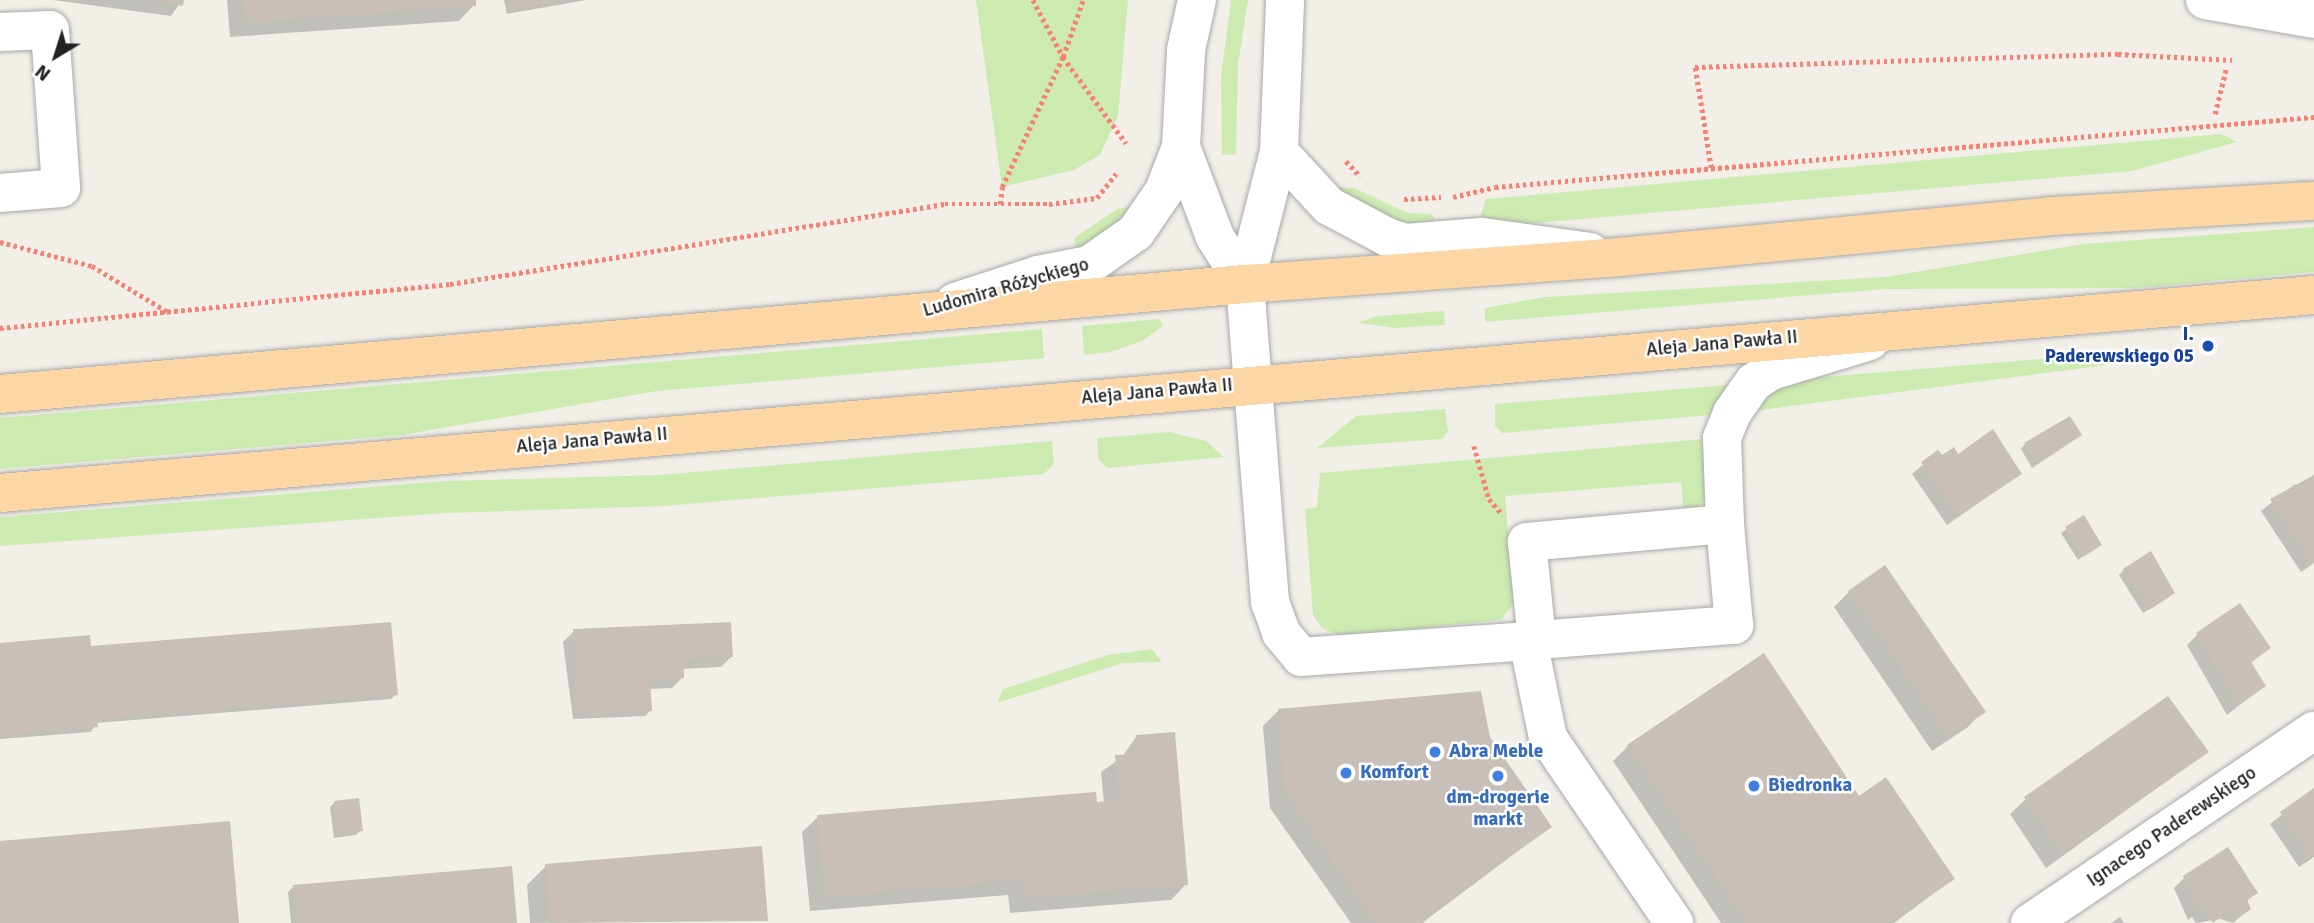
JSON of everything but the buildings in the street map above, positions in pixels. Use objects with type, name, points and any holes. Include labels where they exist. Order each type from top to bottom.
[{"type":"main road","points":[[0,394],[1245,284],[1620,257],[2052,216],[2314,201]]},
{"type":"main road","name":"Aleja Jana Pawła II","points":[[0,493],[2314,295]]},
{"type":"street","name":"Ludomira Różyckiego","points":[[915,314],[1107,256],[1150,214],[1181,147],[1186,50],[1197,0]]},
{"type":"street","points":[[1285,0],[1279,152],[1245,284],[1270,602],[1281,632],[1301,657],[1734,625],[1725,524],[1722,438],[1732,413],[1754,382],[1771,371],[1914,328]]},
{"type":"street","points":[[2205,0],[2314,19]]},
{"type":"street","points":[[0,32],[50,30],[61,188],[0,193]]},
{"type":"street","points":[[1181,147],[1215,237],[1245,284]]},
{"type":"street","points":[[1279,152],[1329,206],[1387,237],[1405,243],[1482,237],[1620,257]]},
{"type":"street","points":[[1674,923],[1548,738],[1532,641],[1527,542],[1725,524]]},
{"type":"street","name":"Ignacego Paderewskiego","points":[[2030,923],[2314,732]]},
{"type":"path","points":[[1033,0],[1063,57],[1126,143]]},
{"type":"path","points":[[1000,204],[1002,187],[1063,57],[1083,0]]},
{"type":"path","points":[[1711,168],[1695,67],[2118,54],[2232,60]]},
{"type":"path","points":[[2215,114],[2227,69]]},
{"type":"path","points":[[1392,194],[1403,199],[1455,197],[1495,187],[2314,117]]},
{"type":"path","points":[[1346,161],[1371,182]]},
{"type":"path","points":[[0,328],[450,285],[843,218],[946,204],[1000,204],[1097,198],[1116,174]]},
{"type":"path","points":[[0,242],[92,266],[169,313]]},
{"type":"path","points":[[1474,446],[1489,499],[1527,542]]},
{"type":"green space","points":[[976,0],[1128,0],[1118,116],[1100,155],[1074,170],[1002,187]]},
{"type":"green space","points":[[1231,0],[1248,0],[1238,65],[1236,154],[1222,155],[1221,76]]},
{"type":"green space","points":[[2221,134],[2237,142],[2132,171],[1477,228],[1486,199]]},
{"type":"green space","points":[[1334,187],[1354,188],[1408,213],[1432,214],[1437,230],[1400,226]]},
{"type":"green space","points":[[1136,206],[1127,217],[1077,253],[1074,238],[1117,209]]},
{"type":"green space","points":[[2314,227],[2314,272],[2137,288],[1885,289],[1485,322],[1485,308],[1545,297],[1885,277],[2083,244]]},
{"type":"green space","points":[[1444,311],[1445,325],[1395,328],[1358,323],[1376,316]]},
{"type":"green space","points":[[1159,319],[1163,326],[1144,340],[1111,352],[1084,355],[1082,326]]},
{"type":"green space","points":[[1042,329],[1044,358],[657,391],[402,435],[0,469],[0,418]]},
{"type":"green space","points":[[2136,351],[2137,361],[1753,411],[1787,380]]},
{"type":"green space","points":[[1727,385],[1712,415],[1502,433],[1495,426],[1495,404]]},
{"type":"green space","points":[[1445,409],[1448,432],[1442,439],[1317,448],[1356,416]]},
{"type":"green space","points":[[1169,432],[1206,441],[1224,457],[1107,468],[1098,459],[1097,438]]},
{"type":"green space","points":[[1703,439],[1705,500],[1694,510],[1684,512],[1681,482],[1505,496],[1514,603],[1501,620],[1339,636],[1322,628],[1313,615],[1305,509],[1317,507],[1320,473]]},
{"type":"green space","points":[[1052,441],[1054,464],[1044,474],[664,506],[446,513],[0,546],[0,517],[444,481],[660,475]]},
{"type":"green space","points":[[1152,649],[1162,662],[1123,663],[997,703],[1003,689],[1108,655]]},
{"type":"place","name":"I. Paderewskiego 05","points":[[2208,346]]},
{"type":"place","name":"Abra Meble","points":[[1435,752]]},
{"type":"place","name":"Komfort","points":[[1346,773]]},
{"type":"place","name":"dm-drogerie markt","points":[[1498,776]]},
{"type":"place","name":"Biedronka","points":[[1754,786]]}]
